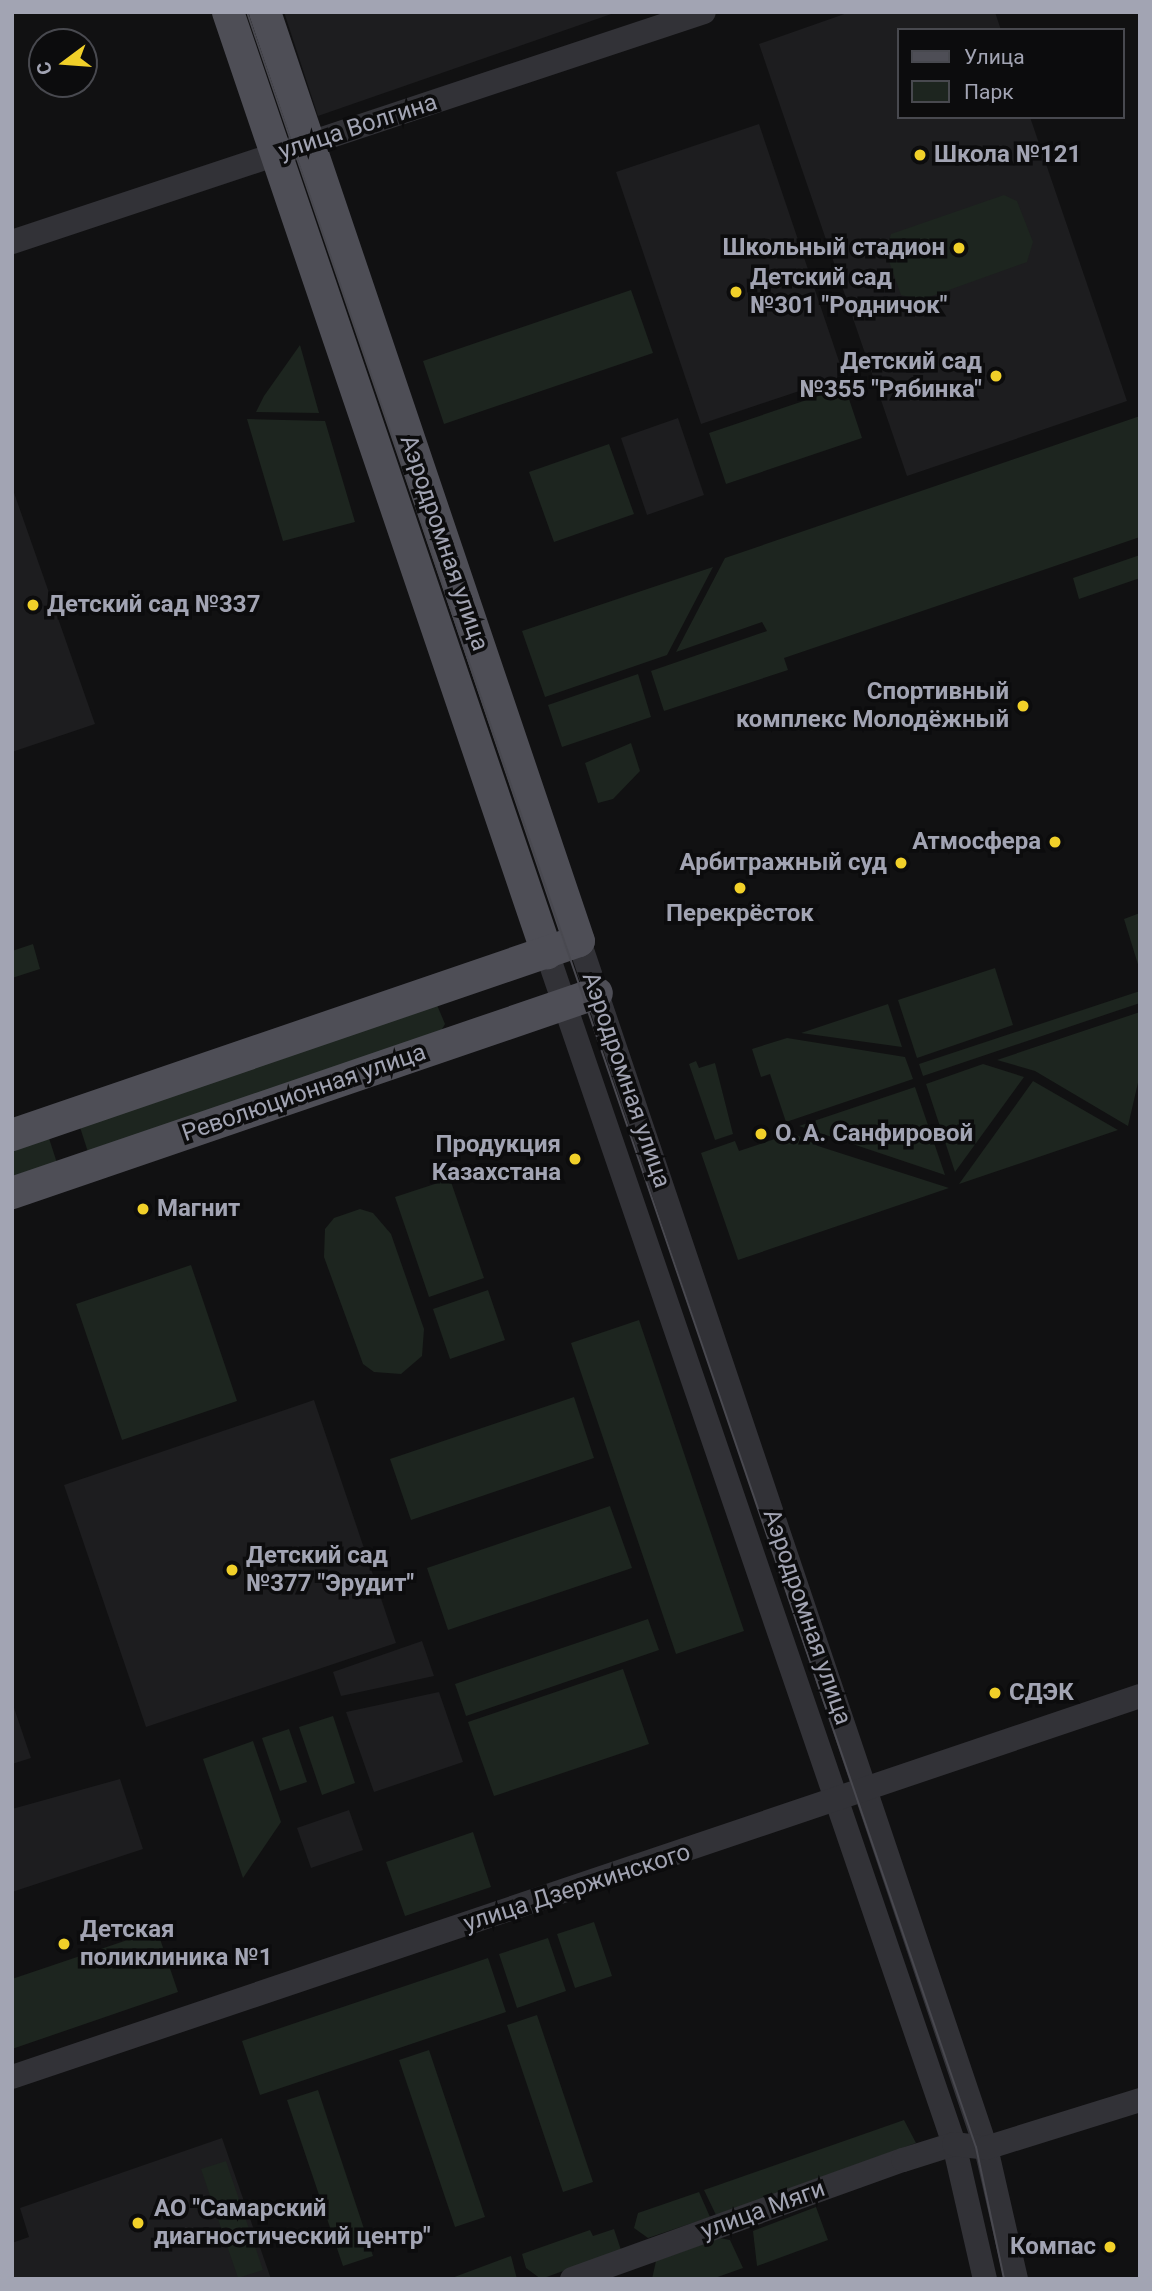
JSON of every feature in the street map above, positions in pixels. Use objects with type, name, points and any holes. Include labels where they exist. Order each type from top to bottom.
[{"type":"main road","name":"Аэродромная улица","points":[[228,12],[547,953]]},
{"type":"main road","name":"Аэродромная улица","points":[[265,12],[579,942]]},
{"type":"main road","points":[[12,1135],[579,942]]},
{"type":"main road","name":"Революционная улица","points":[[12,1193],[597,993]]},
{"type":"main road","points":[[428,994],[448,998],[455,1010],[458,1027],[449,1043]]},
{"type":"street","name":"улица Волгина","points":[[12,242],[704,12]]},
{"type":"street","name":"Аэродромная улица","points":[[579,942],[986,2148],[1016,2279]]},
{"type":"street","name":"Аэродромная улица","points":[[547,953],[954,2144],[985,2279]]},
{"type":"street","name":"улица Дзержинского","points":[[12,2077],[1140,1696]]},
{"type":"street","points":[[954,2144],[986,2148],[1140,2100]]},
{"type":"street","name":"улица Мяги","points":[[572,2279],[954,2144]]},
{"type":"shaded area","points":[[284,12],[617,12],[318,116]]},
{"type":"shaded area","name":"Школа №121","points":[[850,12],[995,12],[1000,28],[897,28],[897,119],[1031,119],[1127,401],[907,476],[759,44]]},
{"type":"shaded area","name":"Детский сад №301 \"Родничок\"","points":[[759,124],[844,376],[701,424],[616,172]]},
{"type":"shaded area","points":[[678,418],[704,495],[647,515],[621,438]]},
{"type":"shaded area","name":"Детский сад №337","points":[[12,487],[95,724],[12,752]]},
{"type":"shaded area","name":"Детский сад №377 \"Эрудит\"","points":[[314,1400],[396,1643],[146,1727],[64,1485]]},
{"type":"shaded area","points":[[422,1641],[434,1676],[341,1696],[333,1672]]},
{"type":"shaded area","points":[[439,1692],[463,1762],[374,1792],[346,1712]]},
{"type":"shaded area","points":[[12,1702],[31,1758],[12,1764]]},
{"type":"shaded area","points":[[120,1779],[143,1849],[12,1892],[12,1809]]},
{"type":"shaded area","points":[[349,1810],[363,1850],[311,1868],[297,1828]]},
{"type":"shaded area","name":"АО \"Самарский диагностический центр\"","points":[[222,2138],[271,2279],[13,2279],[12,2243],[29,2237],[20,2208]]},
{"type":"green space","name":"Школьный стадион","points":[[1004,195],[1017,201],[1033,242],[1027,262],[921,300],[901,295],[886,253],[891,234]]},
{"type":"green space","points":[[631,290],[653,353],[444,424],[423,361]]},
{"type":"green space","points":[[300,345],[319,413],[256,412],[264,396]]},
{"type":"green space","points":[[845,387],[862,438],[726,484],[709,433]]},
{"type":"green space","points":[[1140,416],[1140,537],[784,658],[788,670],[664,711],[651,671],[767,631],[762,622],[676,652],[725,558]]},
{"type":"green space","points":[[247,419],[325,421],[355,522],[283,541]]},
{"type":"green space","points":[[609,444],[634,514],[554,542],[529,472]]},
{"type":"green space","points":[[1140,555],[1140,578],[1079,599],[1073,578]]},
{"type":"green space","points":[[713,567],[667,655],[545,697],[522,631]]},
{"type":"green space","points":[[638,674],[651,717],[562,747],[548,705]]},
{"type":"green space","points":[[631,743],[640,771],[613,799],[598,803],[585,763]]},
{"type":"green space","points":[[1140,913],[1140,971],[1124,919]]},
{"type":"green space","points":[[33,944],[40,969],[12,978],[12,951]]},
{"type":"green space","points":[[995,968],[1013,1025],[917,1058],[898,1000]]},
{"type":"green space","points":[[1140,991],[1140,1003],[923,1076],[919,1064]]},
{"type":"green space","points":[[888,1004],[902,1047],[801,1033]]},
{"type":"green space","points":[[437,1005],[445,1024],[440,1033],[88,1152],[78,1121]]},
{"type":"green space","points":[[1140,1012],[1140,1074],[1128,1126],[1035,1071],[997,1060]]},
{"type":"green space","points":[[787,1038],[905,1057],[913,1079],[786,1122],[770,1074],[761,1077],[752,1049]]},
{"type":"green space","points":[[696,1061],[699,1068],[715,1063],[733,1134],[715,1140],[689,1064]]},
{"type":"green space","points":[[983,1064],[1024,1077],[955,1172],[926,1084]]},
{"type":"green space","points":[[1033,1081],[1118,1130],[959,1184]]},
{"type":"green space","points":[[915,1087],[945,1175],[799,1126]]},
{"type":"green space","points":[[46,1129],[57,1163],[12,1178],[12,1141]]},
{"type":"green space","points":[[793,1133],[818,1146],[949,1188],[738,1260],[701,1153],[735,1141],[739,1151]]},
{"type":"green space","points":[[450,1179],[484,1278],[429,1297],[395,1197]]},
{"type":"green space","points":[[360,1209],[373,1213],[391,1234],[424,1329],[422,1356],[401,1374],[374,1372],[363,1364],[324,1257],[325,1229],[334,1218]]},
{"type":"green space","points":[[191,1265],[237,1401],[122,1440],[76,1304]]},
{"type":"green space","points":[[488,1290],[505,1340],[450,1359],[433,1309]]},
{"type":"green space","points":[[639,1320],[744,1631],[676,1654],[571,1343]]},
{"type":"green space","points":[[574,1397],[594,1458],[411,1520],[390,1459]]},
{"type":"green space","points":[[610,1506],[632,1568],[448,1630],[427,1568]]},
{"type":"green space","points":[[648,1619],[659,1650],[466,1716],[455,1684]]},
{"type":"green space","points":[[623,1669],[649,1744],[494,1796],[468,1722]]},
{"type":"green space","points":[[333,1716],[355,1783],[322,1795],[299,1727]]},
{"type":"green space","points":[[289,1729],[307,1782],[280,1791],[262,1738]]},
{"type":"green space","points":[[253,1741],[281,1822],[243,1878],[203,1759]]},
{"type":"green space","points":[[473,1832],[491,1887],[405,1916],[386,1862]]},
{"type":"green space","points":[[594,1922],[612,1976],[575,1988],[557,1934]]},
{"type":"green space","points":[[157,1930],[178,1992],[12,2049],[12,1979]]},
{"type":"green space","points":[[548,1938],[566,1991],[517,2008],[499,1954]]},
{"type":"green space","points":[[488,1958],[506,2012],[260,2095],[242,2041]]},
{"type":"green space","points":[[537,2015],[593,2182],[563,2192],[507,2025]]},
{"type":"green space","points":[[429,2050],[485,2217],[455,2227],[399,2060]]},
{"type":"green space","points":[[318,2090],[373,2256],[343,2266],[287,2100]]},
{"type":"green space","points":[[904,2120],[916,2143],[716,2215],[704,2190]]},
{"type":"green space","points":[[226,2161],[263,2270],[238,2278],[201,2169]]},
{"type":"green space","points":[[699,2192],[710,2217],[648,2238],[634,2228],[638,2213]]},
{"type":"green space","points":[[816,2207],[828,2240],[757,2266],[753,2231]]},
{"type":"green space","points":[[614,2229],[621,2250],[541,2279],[526,2268],[522,2254],[590,2230],[593,2236]]},
{"type":"green space","points":[[720,2238],[730,2240],[743,2268],[712,2279],[652,2279],[656,2261]]},
{"type":"green space","points":[[511,2256],[517,2279],[449,2279]]},
{"type":"tram line","points":[[247,12],[976,2147],[1004,2279]]},
{"type":"place","name":"Школа №121","points":[[920,155]]},
{"type":"place","name":"Школьный стадион","points":[[959,248]]},
{"type":"place","name":"Детский сад №301 \"Родничок\"","points":[[736,292]]},
{"type":"place","name":"Детский сад №355 \"Рябинка\"","points":[[996,376]]},
{"type":"place","name":"Детский сад №337","points":[[33,605]]},
{"type":"place","name":"Спортивный комплекс Молодёжный","points":[[1023,706]]},
{"type":"place","name":"Атмосфера","points":[[1055,842]]},
{"type":"place","name":"Арбитражный суд","points":[[901,863]]},
{"type":"place","name":"Перекрёсток","points":[[740,888]]},
{"type":"place","name":"О. А. Санфировой","points":[[761,1134]]},
{"type":"place","name":"Продукция Казахстана","points":[[575,1159]]},
{"type":"place","name":"Магнит","points":[[143,1209]]},
{"type":"place","name":"Детский сад №377 \"Эрудит\"","points":[[232,1570]]},
{"type":"place","name":"СДЭК","points":[[995,1693]]},
{"type":"place","name":"Детская поликлиника №1","points":[[64,1944]]},
{"type":"place","name":"АО \"Самарский диагностический центр\"","points":[[138,2223]]},
{"type":"place","name":"Компас","points":[[1110,2247]]}]
